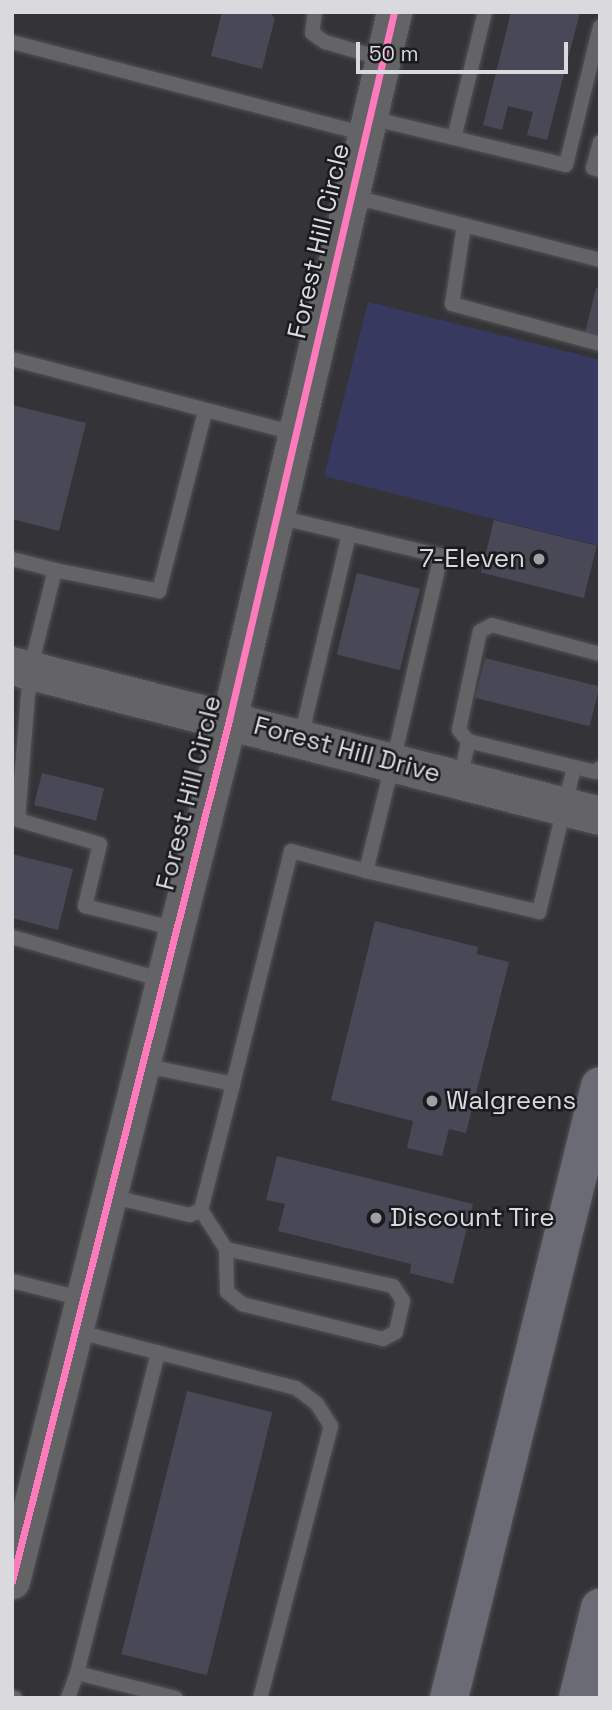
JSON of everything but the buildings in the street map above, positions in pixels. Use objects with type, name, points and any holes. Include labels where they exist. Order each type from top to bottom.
[{"type":"highway","points":[[449,1698],[600,1086]]},
{"type":"highway","points":[[578,1698],[600,1608]]},
{"type":"main road","name":"Forest Hill Drive","points":[[21,668],[600,816]]},
{"type":"street","name":"Forest Hill Circle","points":[[12,1581],[229,720],[394,12]]},
{"type":"lane","points":[[315,12],[312,33],[383,59]]},
{"type":"lane","points":[[454,138],[485,12]]},
{"type":"lane","points":[[12,42],[368,126],[454,138],[566,165],[600,27]]},
{"type":"lane","points":[[596,169],[600,142]]},
{"type":"lane","points":[[351,196],[600,260]]},
{"type":"lane","points":[[464,225],[452,304],[600,344]]},
{"type":"lane","points":[[12,359],[205,412],[295,433]]},
{"type":"lane","points":[[12,559],[159,591],[205,412]]},
{"type":"lane","points":[[276,516],[441,556],[366,871]]},
{"type":"lane","points":[[301,738],[349,534]]},
{"type":"lane","points":[[55,570],[21,668],[18,820],[100,844],[85,906],[176,929]]},
{"type":"lane","points":[[600,654],[492,625],[480,631],[459,730],[468,741],[595,772],[600,768]]},
{"type":"lane","points":[[460,780],[468,741]]},
{"type":"lane","points":[[226,1249],[393,1286],[403,1301],[396,1332],[383,1339],[242,1304],[227,1292],[226,1249],[201,1210],[291,851],[539,912],[574,767]]},
{"type":"lane","points":[[12,937],[163,980]]},
{"type":"lane","points":[[142,1065],[233,1084]]},
{"type":"lane","points":[[109,1196],[190,1215],[201,1210]]},
{"type":"lane","points":[[12,1281],[158,1352],[296,1388],[317,1404],[331,1426],[260,1698]]},
{"type":"lane","points":[[68,1698],[77,1673],[158,1352]]},
{"type":"lane","points":[[77,1673],[176,1698]]},
{"type":"shaded area","points":[[368,302],[600,360],[600,546],[324,476]]},
{"type":"cycle path","points":[[12,1581],[229,720],[394,12]]},
{"type":"place","name":"7-Eleven","points":[[539,559]]},
{"type":"place","name":"Walgreens","points":[[432,1101]]},
{"type":"place","name":"Discount Tire","points":[[376,1218]]}]
